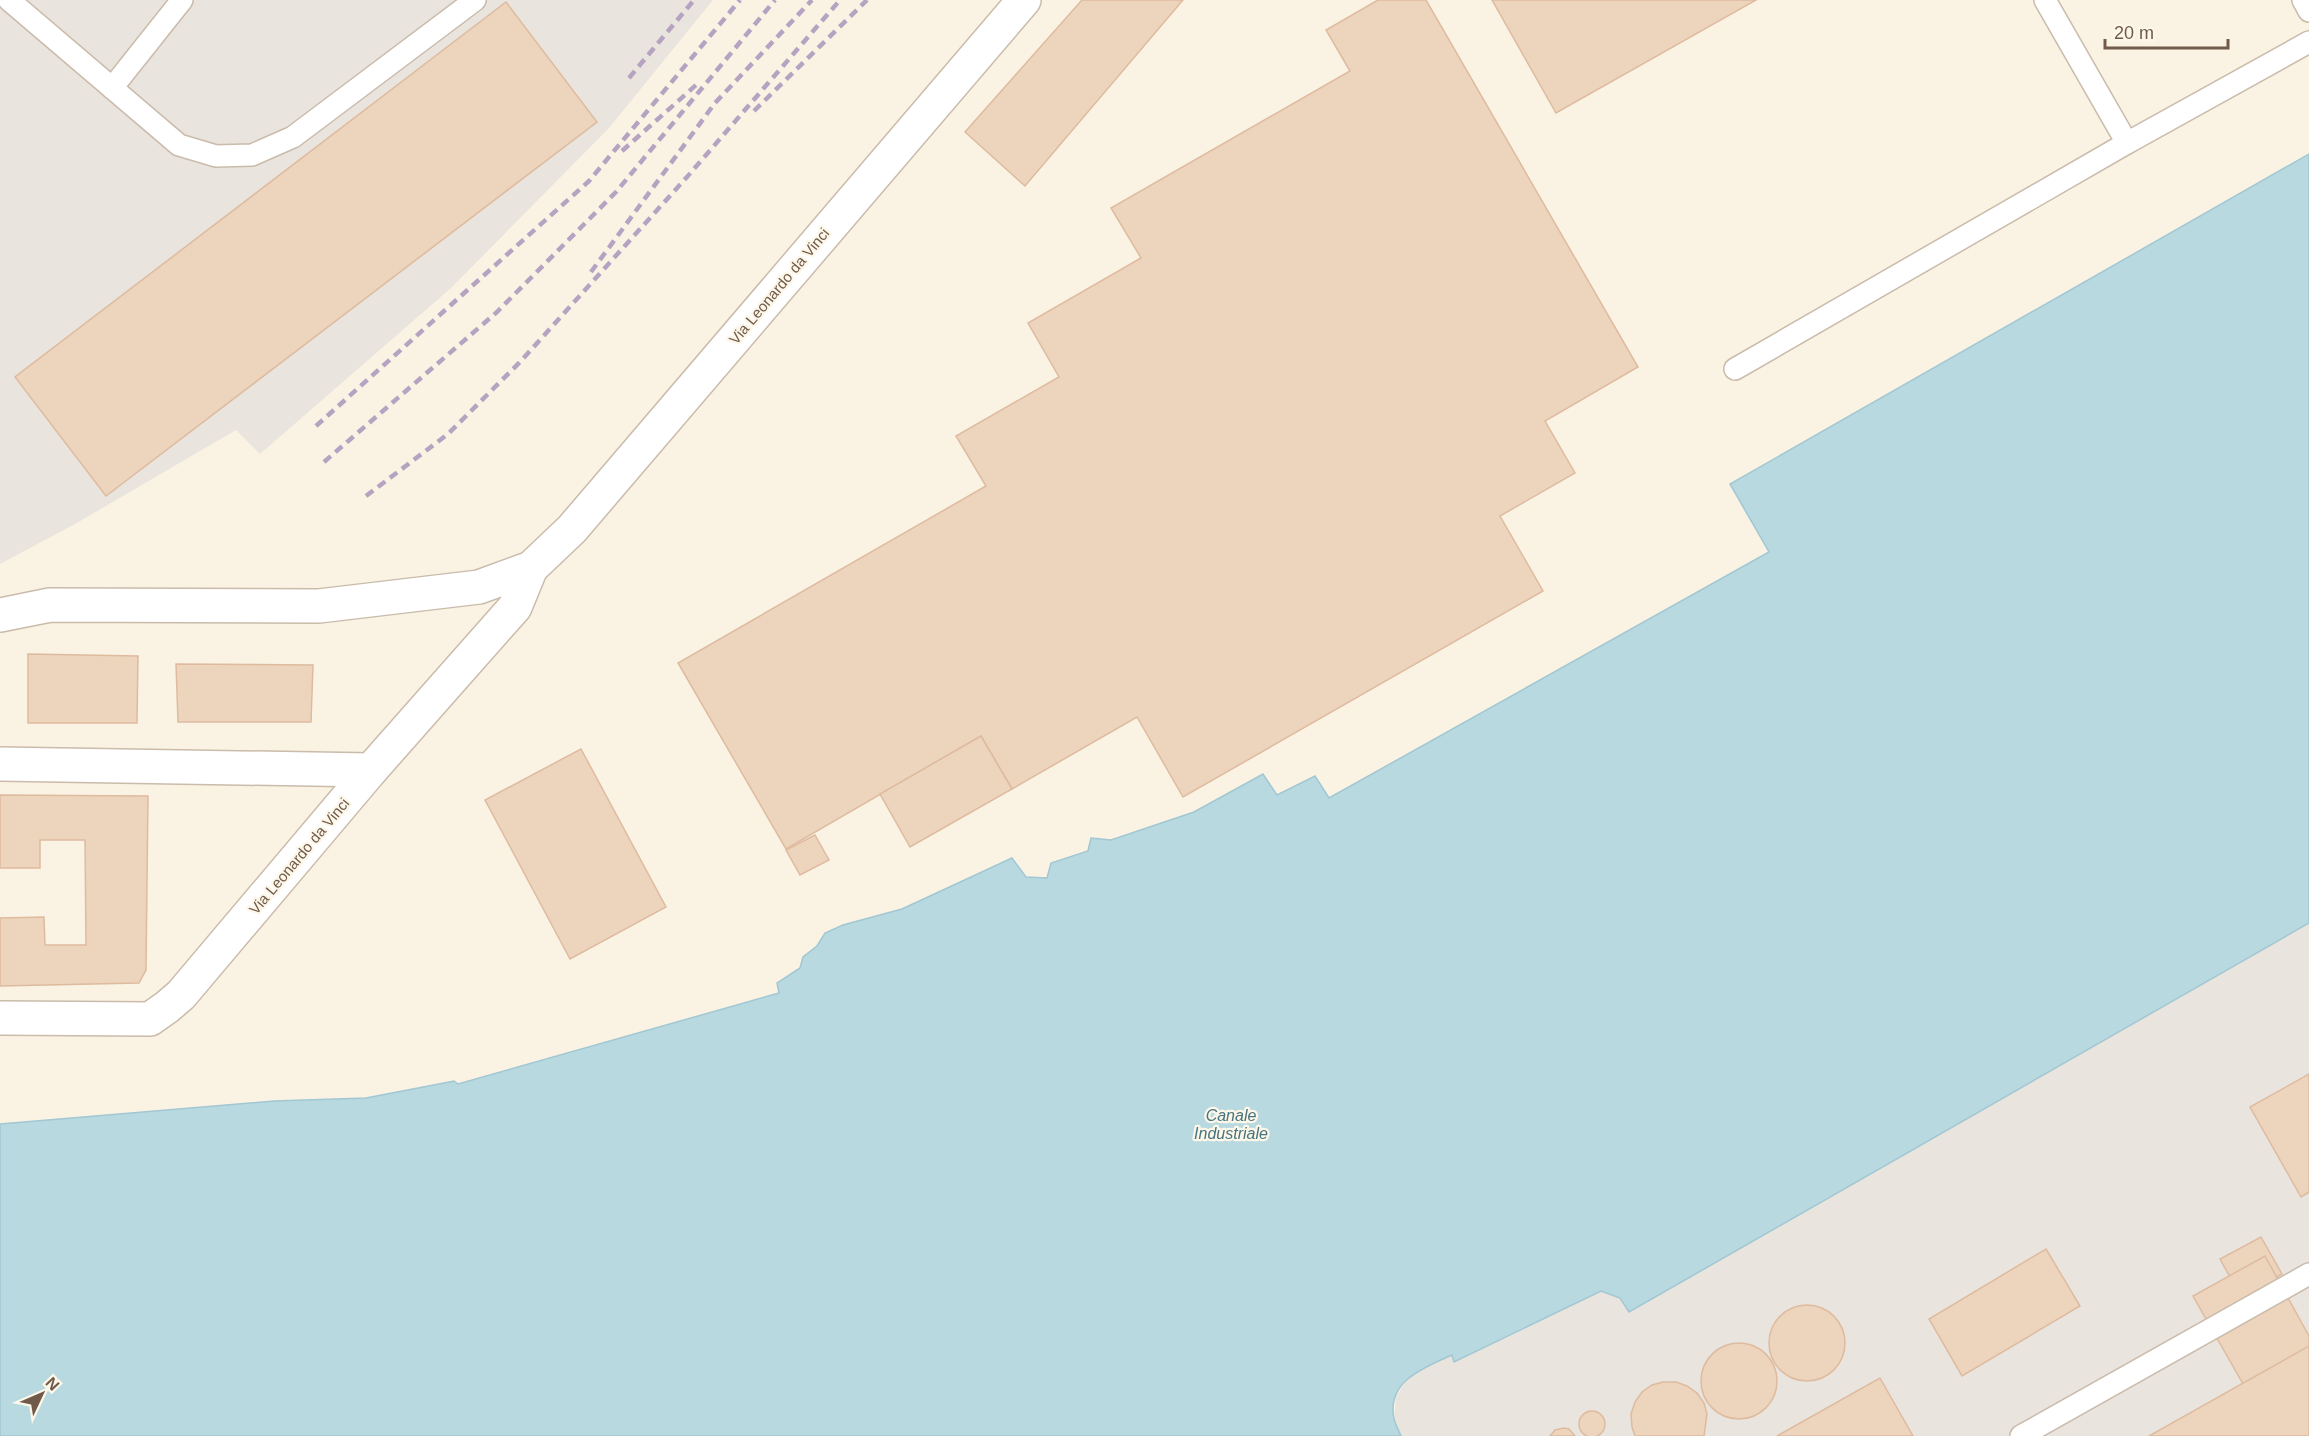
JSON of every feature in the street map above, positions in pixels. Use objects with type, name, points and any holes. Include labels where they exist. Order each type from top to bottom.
[{"type":"street","name":"Via Leonardo da Vinci","points":[[0,615],[50,605],[319,606],[479,587],[531,568],[572,529],[1024,0]]},
{"type":"street","name":"Via Leonardo da Vinci","points":[[0,1018],[150,1019],[167,1008],[181,995],[371,770],[515,607],[531,568]]},
{"type":"street","points":[[0,764],[371,770]]},
{"type":"lane","points":[[9,0],[179,146],[216,156],[252,155],[293,137],[475,0]]},
{"type":"lane","points":[[111,88],[182,0]]},
{"type":"lane","points":[[2045,0],[2127,143]]},
{"type":"lane","points":[[2303,0],[2309,10]]},
{"type":"lane","points":[[1735,369],[2127,143],[2309,42]]},
{"type":"lane","points":[[2021,1436],[2309,1274]]},
{"type":"shaded area","points":[[0,0],[713,0],[609,128],[451,288],[260,454],[236,430],[75,524],[0,564]]},
{"type":"shaded area","points":[[2309,923],[2309,1436],[1401,1436],[1394,1419],[1396,1397],[1415,1371],[1452,1355],[1455,1361],[1601,1291],[1620,1298],[1629,1312]]},
{"type":"water","name":"Canale Industriale","points":[[2309,154],[2309,923],[1629,1312],[1620,1298],[1601,1291],[1454,1362],[1452,1355],[1430,1365],[1410,1377],[1396,1395],[1393,1406],[1394,1419],[1401,1436],[0,1436],[0,1124],[274,1101],[366,1098],[454,1081],[458,1084],[779,993],[777,983],[800,968],[803,957],[817,946],[825,933],[843,925],[902,909],[1012,858],[1026,877],[1047,878],[1051,863],[1088,851],[1091,838],[1111,840],[1194,812],[1263,774],[1277,795],[1315,776],[1329,798],[1769,552],[1730,484]]},
{"type":"building","points":[[1082,0],[1183,0],[1025,186],[965,132]]},
{"type":"building","points":[[1378,0],[1426,0],[1638,367],[1545,421],[1575,473],[1500,516],[1543,591],[1183,797],[1137,717],[1012,789],[981,736],[786,849],[678,663],[986,486],[956,436],[1059,377],[1028,323],[1141,258],[1111,208],[1350,71],[1326,30]]},
{"type":"building","points":[[1492,0],[1756,0],[1556,113]]},
{"type":"building","points":[[506,2],[597,122],[106,496],[15,377]]},
{"type":"building","points":[[28,654],[138,656],[137,723],[28,723]]},
{"type":"building","points":[[176,664],[313,665],[311,722],[178,722]]},
{"type":"building","points":[[981,736],[1012,789],[910,847],[880,794]]},
{"type":"building","points":[[581,749],[666,907],[570,959],[485,800]]},
{"type":"building","points":[[0,795],[148,796],[146,970],[139,983],[0,986],[0,918],[44,917],[45,945],[86,945],[85,840],[40,840],[40,868],[0,868]]},
{"type":"building","points":[[815,835],[829,860],[800,875],[786,850]]},
{"type":"building","points":[[2309,1074],[2309,1192],[2301,1197],[2250,1107]]},
{"type":"building","points":[[2261,1237],[2282,1274],[2241,1297],[2220,1259]]},
{"type":"building","points":[[2046,1249],[2080,1306],[1962,1376],[1929,1319]]},
{"type":"building","points":[[2265,1256],[2309,1336],[2309,1384],[2259,1412],[2193,1296]]},
{"type":"building","points":[[1807,1305],[1822,1308],[1834,1316],[1842,1328],[1845,1343],[1842,1358],[1834,1370],[1822,1378],[1807,1381],[1792,1378],[1780,1370],[1772,1358],[1769,1343],[1772,1328],[1780,1316],[1792,1308]]},
{"type":"building","points":[[1739,1343],[1754,1346],[1766,1354],[1774,1366],[1777,1381],[1774,1396],[1766,1408],[1754,1416],[1739,1419],[1724,1416],[1712,1408],[1704,1396],[1701,1381],[1704,1366],[1712,1354],[1724,1346]]},
{"type":"building","points":[[2309,1346],[2309,1436],[2149,1436]]},
{"type":"building","points":[[1880,1378],[1913,1436],[1777,1436]]},
{"type":"building","points":[[1676,1382],[1697,1393],[1704,1403],[1707,1414],[1704,1436],[1635,1436],[1631,1414],[1635,1402],[1642,1392],[1652,1385]]},
{"type":"building","points":[[1592,1411],[1601,1415],[1605,1424],[1601,1433],[1592,1437],[1583,1433],[1579,1424],[1583,1415]]},
{"type":"building","points":[[1569,1429],[1575,1436],[1550,1436],[1555,1430]]},
{"type":"railway","points":[[629,78],[694,0]]},
{"type":"railway","points":[[316,426],[589,181],[740,0]]},
{"type":"railway","points":[[324,462],[497,312],[616,192],[775,0]]},
{"type":"railway","points":[[591,272],[715,103],[812,0]]},
{"type":"railway","points":[[366,496],[448,434],[520,362],[687,177],[840,0]]},
{"type":"railway","points":[[754,111],[867,0]]},
{"type":"railway","points":[[622,151],[696,85]]}]
